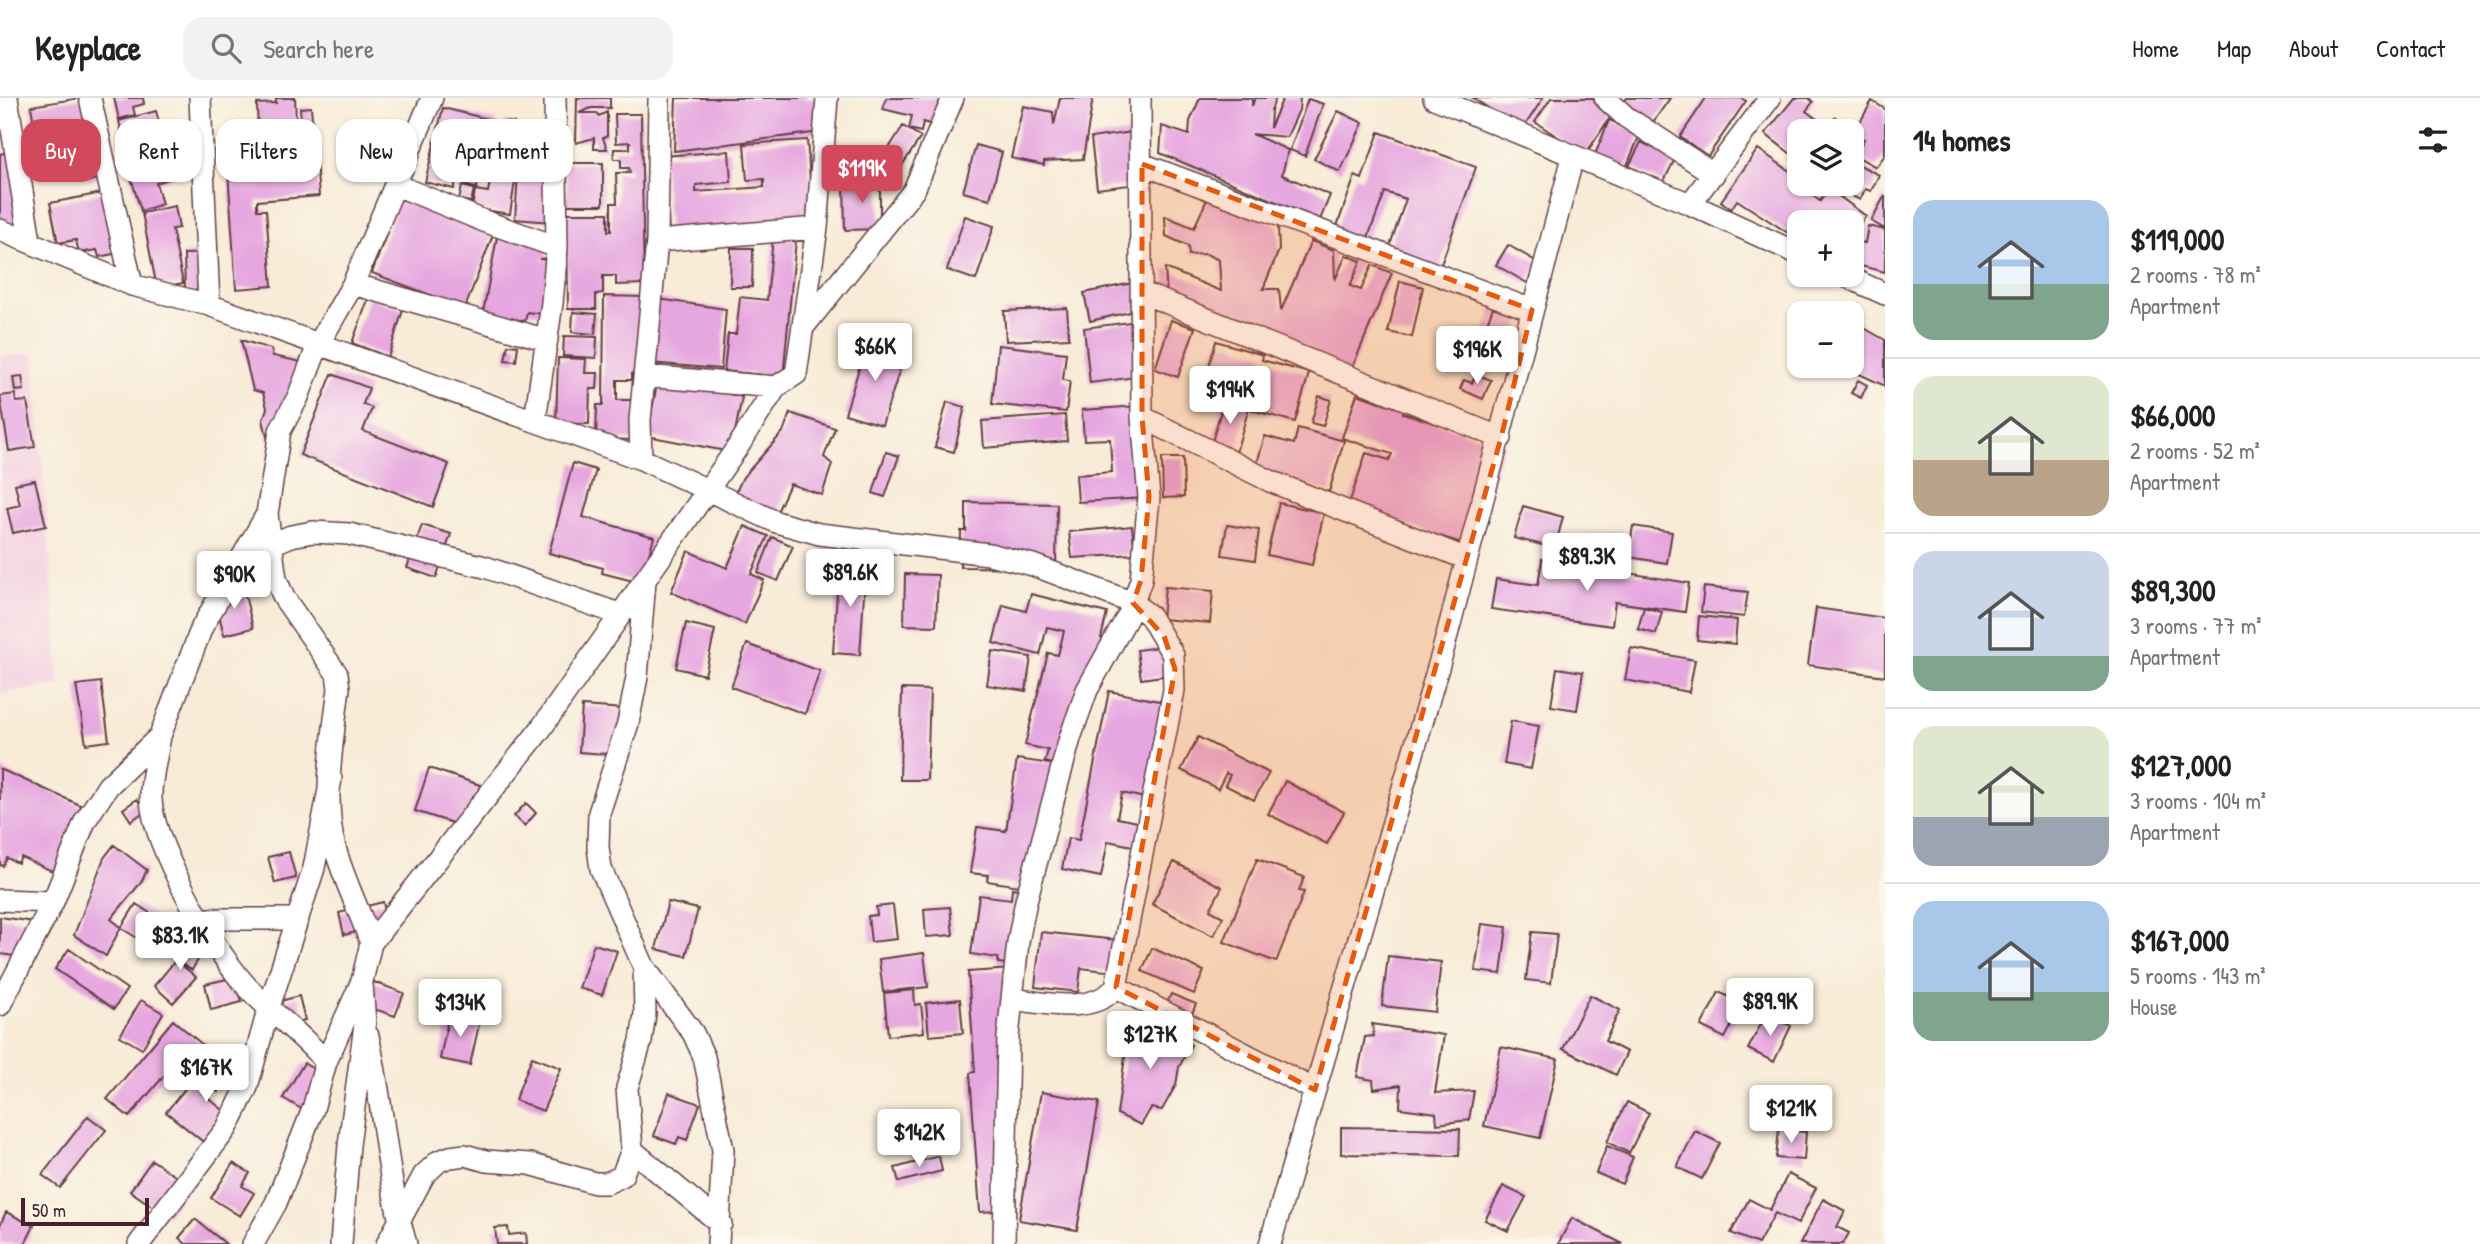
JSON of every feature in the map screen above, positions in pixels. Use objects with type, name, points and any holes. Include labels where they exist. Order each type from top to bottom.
[{"type":"street","points":[[6,98],[30,241]]},
{"type":"street","points":[[90,98],[132,285]]},
{"type":"street","points":[[200,98],[209,305]]},
{"type":"street","points":[[139,1244],[227,1128],[247,1087],[269,1007],[314,868],[331,779],[339,688],[337,674],[284,598],[276,579],[267,514],[280,431],[298,397],[318,345],[353,285],[432,98]]},
{"type":"street","points":[[534,420],[547,340],[556,247],[555,98]]},
{"type":"street","points":[[641,458],[640,420],[657,241],[659,98]]},
{"type":"street","points":[[253,1244],[276,1203],[313,1109],[326,1062],[362,982],[371,943],[540,730],[776,387],[796,374],[817,228],[827,98]]},
{"type":"street","points":[[805,325],[914,190],[953,98]]},
{"type":"street","points":[[1004,1244],[1008,1037],[1026,901],[1070,738],[1087,690],[1133,603],[1141,580],[1149,497],[1142,417],[1140,98]]},
{"type":"street","points":[[1434,98],[1690,204],[1787,248]]},
{"type":"street","points":[[1605,98],[1626,117],[1714,174]]},
{"type":"street","points":[[1690,204],[1770,98]]},
{"type":"street","points":[[1270,1244],[1501,438],[1573,157]]},
{"type":"street","points":[[1142,164],[1532,310]]},
{"type":"street","points":[[396,185],[556,247]]},
{"type":"street","points":[[657,241],[817,228]]},
{"type":"street","points":[[0,230],[132,285],[209,305],[641,458],[776,522],[819,534],[989,554],[1033,565],[1133,603],[1150,616],[1164,636],[1173,655],[1175,669],[1116,987],[1110,995],[1088,1003],[1061,1004],[1012,999]]},
{"type":"street","points":[[1864,284],[1885,294]]},
{"type":"street","points":[[353,285],[547,340]]},
{"type":"street","points":[[1143,293],[1501,438]]},
{"type":"street","points":[[645,376],[776,387]]},
{"type":"street","points":[[1142,417],[1280,486],[1467,559]]},
{"type":"street","points":[[267,514],[202,627],[160,736],[151,798],[155,823],[177,880],[232,968],[250,990],[326,1062]]},
{"type":"street","points":[[243,557],[270,543],[313,532],[349,534],[485,567],[619,614]]},
{"type":"street","points":[[645,581],[637,677],[628,723],[599,813],[598,847],[601,869],[644,967],[693,1033],[704,1057],[723,1150],[720,1234]]},
{"type":"street","points":[[0,1005],[53,902],[85,821],[108,786],[160,736]]},
{"type":"street","points":[[331,779],[335,848],[371,943]]},
{"type":"street","points":[[0,900],[53,902]]},
{"type":"street","points":[[201,919],[298,919]]},
{"type":"street","points":[[387,1244],[424,1174],[439,1161],[450,1157],[465,1155],[486,1161],[530,1164],[595,1183],[607,1183],[622,1175],[632,1150],[627,1088],[641,1041],[645,1014],[644,967]]},
{"type":"street","points":[[362,982],[365,1024],[382,1099],[399,1220],[406,1244]]},
{"type":"street","points":[[1116,987],[1315,1090]]},
{"type":"street","points":[[341,1244],[349,1145],[365,1024]]},
{"type":"street","points":[[632,1150],[720,1234]]},
{"type":"highlighted area","points":[[1142,164],[1532,310],[1501,438],[1315,1090],[1116,987],[1175,669],[1164,636],[1133,603],[1141,580],[1149,497],[1142,417]]},
{"type":"shaded area","points":[[34,353],[60,685],[0,693],[0,356]]},
{"type":"building","points":[[80,98],[93,119],[33,119],[31,106]]},
{"type":"building","points":[[114,98],[143,98],[144,104],[133,107],[135,115],[119,119]]},
{"type":"building","points":[[276,98],[295,98],[296,119],[257,119],[257,104],[276,103]]},
{"type":"building","points":[[577,98],[610,98],[610,108],[591,108],[579,113],[597,113],[599,116],[607,112],[607,136],[603,138],[607,149],[594,149],[594,138],[576,143]]},
{"type":"building","points":[[676,98],[821,98],[820,132],[674,151]]},
{"type":"building","points":[[886,98],[947,98],[940,127],[923,122],[921,132],[909,129],[912,116],[883,109]]},
{"type":"building","points":[[1060,98],[1093,98],[1083,159],[1044,161],[1044,165],[1011,158],[1023,106],[1053,112],[1054,125]]},
{"type":"building","points":[[1200,98],[1252,98],[1252,106],[1255,98],[1276,98],[1271,110],[1270,128],[1283,98],[1300,98],[1299,110],[1287,137],[1252,134],[1288,150],[1282,175],[1330,195],[1320,220],[1160,153],[1162,126],[1189,135],[1190,121]]},
{"type":"building","points":[[1473,98],[1543,98],[1522,130]]},
{"type":"building","points":[[1551,98],[1597,98],[1615,110],[1585,155],[1535,122]]},
{"type":"building","points":[[1627,98],[1670,98],[1649,128],[1620,108]]},
{"type":"building","points":[[1706,98],[1741,98],[1746,101],[1708,156],[1680,137]]},
{"type":"building","points":[[1794,98],[1809,98],[1813,102],[1806,111],[1817,119],[1787,119],[1787,151],[1765,134]]},
{"type":"building","points":[[1308,99],[1323,104],[1305,156],[1290,150]]},
{"type":"building","points":[[1872,101],[1885,109],[1885,155],[1876,167],[1864,160],[1864,119],[1862,119]]},
{"type":"building","points":[[311,107],[312,119],[301,119],[300,108]]},
{"type":"building","points":[[443,108],[488,119],[440,119]]},
{"type":"building","points":[[156,111],[158,119],[126,119]]},
{"type":"building","points":[[1338,111],[1363,123],[1340,172],[1314,159]]},
{"type":"building","points":[[615,114],[641,114],[644,284],[616,285],[616,276],[603,276],[603,293],[596,294],[596,309],[568,309],[567,213],[608,213],[608,231],[611,231],[611,203],[617,203],[616,173],[630,173],[629,168],[621,168],[621,159],[614,159],[614,149],[630,149],[630,142],[616,143]]},
{"type":"building","points":[[1609,120],[1641,132],[1626,168],[1595,155]]},
{"type":"building","points":[[903,126],[921,137],[897,173],[880,162]]},
{"type":"building","points":[[1132,132],[1138,184],[1097,189],[1091,138]]},
{"type":"building","points":[[1379,132],[1476,167],[1439,270],[1388,251],[1406,199],[1385,192],[1367,240],[1336,229],[1355,176],[1362,179]]},
{"type":"building","points":[[807,140],[813,222],[669,232],[663,156],[729,151],[731,182],[696,185],[696,192],[764,187],[764,179],[747,180],[744,144]]},
{"type":"building","points":[[1641,142],[1675,159],[1663,183],[1629,166]]},
{"type":"building","points":[[976,145],[1002,152],[990,199],[963,192]]},
{"type":"building","points":[[20,149],[21,182],[28,182],[37,223],[0,231],[0,154]]},
{"type":"building","points":[[101,149],[109,176],[101,178]]},
{"type":"building","points":[[1758,149],[1787,169],[1787,196],[1813,196],[1820,201],[1824,196],[1839,196],[1858,210],[1787,210],[1787,232],[1737,200],[1731,209],[1721,201]]},
{"type":"building","points":[[431,157],[431,182],[456,182],[454,189],[425,182]]},
{"type":"building","points":[[573,163],[603,163],[603,205],[567,205],[567,182],[573,182]]},
{"type":"building","points":[[1864,167],[1879,175],[1871,191],[1865,189],[1864,191]]},
{"type":"building","points":[[880,181],[880,229],[845,230],[844,182]]},
{"type":"building","points":[[132,182],[159,182],[156,183],[162,204],[141,211]]},
{"type":"building","points":[[229,182],[318,182],[319,196],[257,201],[257,210],[266,210],[272,286],[236,289]]},
{"type":"building","points":[[464,182],[478,182],[477,188],[464,185]]},
{"type":"building","points":[[490,182],[515,182],[510,214],[472,208],[475,190],[488,192]]},
{"type":"building","points":[[517,182],[554,182],[551,222],[515,219]]},
{"type":"building","points":[[462,186],[474,189],[471,202],[459,200]]},
{"type":"building","points":[[118,190],[118,253],[99,257],[97,250],[79,253],[76,240],[58,243],[50,203]]},
{"type":"building","points":[[1885,195],[1885,229],[1871,221]]},
{"type":"building","points":[[400,197],[494,232],[465,308],[372,273]]},
{"type":"building","points":[[1208,197],[1278,226],[1279,250],[1263,289],[1279,289],[1281,311],[1311,241],[1334,250],[1335,280],[1346,255],[1361,261],[1350,286],[1361,290],[1372,265],[1392,273],[1350,373],[1199,309],[1199,304],[1188,305],[1167,296],[1165,268],[1221,291],[1219,260],[1206,254],[1189,255],[1188,246],[1166,236],[1165,216],[1194,228]]},
{"type":"building","points":[[175,206],[179,228],[172,229],[183,283],[157,288],[142,213]]},
{"type":"building","points":[[965,216],[994,226],[976,280],[947,270]]},
{"type":"building","points":[[1868,226],[1885,230],[1885,272],[1864,267]]},
{"type":"building","points":[[497,237],[549,246],[546,258],[539,259],[553,261],[543,314],[527,312],[525,321],[483,313]]},
{"type":"building","points":[[773,238],[796,240],[783,377],[724,371],[728,334],[736,334],[740,297],[767,300]]},
{"type":"building","points":[[1508,245],[1539,263],[1527,283],[1496,265]]},
{"type":"building","points":[[731,248],[753,248],[752,287],[730,287]]},
{"type":"building","points":[[212,253],[214,294],[185,291],[184,254]]},
{"type":"building","points":[[1400,281],[1423,287],[1412,337],[1388,332]]},
{"type":"building","points":[[1137,282],[1143,309],[1090,321],[1084,293]]},
{"type":"building","points":[[604,296],[644,297],[643,374],[632,374],[632,380],[617,380],[617,400],[636,400],[635,440],[596,439],[597,405],[603,405]]},
{"type":"building","points":[[369,297],[403,310],[388,357],[352,343]]},
{"type":"building","points":[[658,299],[726,309],[721,369],[650,363]]},
{"type":"building","points":[[1493,307],[1521,317],[1503,367],[1475,357]]},
{"type":"building","points":[[1067,308],[1069,338],[1006,341],[1004,311]]},
{"type":"building","points":[[573,312],[597,314],[595,334],[572,332]]},
{"type":"building","points":[[1171,320],[1195,328],[1178,377],[1155,369]]},
{"type":"building","points":[[1137,321],[1144,376],[1090,383],[1084,328]]},
{"type":"building","points":[[1864,328],[1885,340],[1885,386],[1864,376]]},
{"type":"building","points":[[564,336],[597,337],[596,358],[563,356]]},
{"type":"building","points":[[868,339],[901,350],[897,361],[902,363],[882,425],[845,414]]},
{"type":"building","points":[[241,340],[271,349],[273,356],[311,364],[289,439],[268,441],[263,420],[267,408],[263,393],[253,390]]},
{"type":"building","points":[[1216,341],[1263,355],[1262,360],[1309,373],[1295,422],[1252,410],[1254,402],[1203,388]]},
{"type":"building","points":[[508,345],[518,346],[516,361],[505,360]]},
{"type":"building","points":[[998,345],[1066,353],[1063,380],[1070,381],[1066,412],[992,404]]},
{"type":"building","points":[[558,358],[586,359],[585,373],[598,373],[597,389],[590,389],[589,424],[556,423]]},
{"type":"building","points":[[332,374],[369,388],[363,404],[372,408],[363,431],[449,464],[433,507],[300,455]]},
{"type":"building","points":[[1476,374],[1491,380],[1483,399],[1460,389],[1464,380],[1472,383]]},
{"type":"building","points":[[22,376],[24,390],[15,391],[13,377]]},
{"type":"building","points":[[658,378],[742,397],[731,452],[647,436]]},
{"type":"building","points":[[1858,380],[1867,385],[1861,398],[1851,393]]},
{"type":"building","points":[[15,394],[16,402],[27,401],[35,447],[9,451],[0,396]]},
{"type":"building","points":[[1357,394],[1404,410],[1403,413],[1504,445],[1471,546],[1348,507],[1366,453],[1389,460],[1392,454],[1342,438]]},
{"type":"building","points":[[1225,396],[1250,404],[1235,456],[1210,449]]},
{"type":"building","points":[[1319,396],[1331,400],[1323,426],[1311,423]]},
{"type":"building","points":[[947,402],[965,407],[954,452],[935,447]]},
{"type":"building","points":[[1139,406],[1145,498],[1078,502],[1076,475],[1112,472],[1110,439],[1084,440],[1082,410]]},
{"type":"building","points":[[790,413],[835,428],[824,457],[832,464],[822,495],[790,484],[777,512],[734,496],[743,477],[783,432]]},
{"type":"building","points":[[1065,415],[1067,441],[984,448],[982,421]]},
{"type":"building","points":[[1298,428],[1344,441],[1329,492],[1255,470],[1265,436],[1294,444]]},
{"type":"building","points":[[886,452],[899,456],[885,497],[873,493]]},
{"type":"building","points":[[1162,458],[1183,458],[1184,497],[1163,498]]},
{"type":"building","points":[[573,463],[596,470],[583,517],[654,537],[641,583],[602,573],[603,568],[549,553]]},
{"type":"building","points":[[35,480],[46,526],[13,533],[7,508],[20,505],[15,484]]},
{"type":"building","points":[[966,502],[1057,504],[1056,568],[960,567],[961,531],[966,531]]},
{"type":"building","points":[[1279,503],[1324,513],[1312,565],[1267,555]]},
{"type":"building","points":[[1523,506],[1563,517],[1555,548],[1514,538]]},
{"type":"building","points":[[422,525],[451,534],[436,578],[407,568]]},
{"type":"building","points":[[1227,525],[1259,530],[1255,560],[1222,555]]},
{"type":"building","points":[[745,526],[768,536],[751,574],[764,580],[745,624],[671,592],[688,551],[727,568]]},
{"type":"building","points":[[1132,526],[1135,554],[1072,558],[1069,532]]},
{"type":"building","points":[[1633,526],[1672,532],[1667,563],[1628,557]]},
{"type":"building","points":[[772,537],[793,546],[778,581],[758,573]]},
{"type":"building","points":[[1542,559],[1689,583],[1685,612],[1615,602],[1612,626],[1491,609],[1496,579],[1538,585]]},
{"type":"building","points":[[839,562],[866,564],[860,655],[833,653]]},
{"type":"building","points":[[905,574],[938,575],[936,626],[904,625]]},
{"type":"building","points":[[243,587],[253,628],[224,635],[214,594]]},
{"type":"building","points":[[1165,587],[1213,591],[1210,623],[1162,619]]},
{"type":"building","points":[[1704,587],[1748,592],[1744,617],[1701,612]]},
{"type":"building","points":[[1031,594],[1107,613],[1101,638],[1105,639],[1072,769],[1045,762],[1048,750],[1025,745],[1048,653],[1058,655],[1064,631],[1047,627],[1040,655],[993,643],[1003,605],[1026,611]]},
{"type":"building","points":[[1644,607],[1662,612],[1656,634],[1638,629]]},
{"type":"building","points":[[1816,608],[1885,618],[1885,676],[1808,665]]},
{"type":"building","points":[[1699,616],[1737,620],[1735,644],[1697,640]]},
{"type":"building","points":[[686,623],[715,630],[705,675],[676,668]]},
{"type":"building","points":[[747,644],[820,671],[805,714],[731,687]]},
{"type":"building","points":[[1180,644],[1184,673],[1141,679],[1137,650]]},
{"type":"building","points":[[1631,648],[1695,660],[1689,692],[1625,680]]},
{"type":"building","points":[[992,651],[1031,657],[1026,691],[987,685]]},
{"type":"building","points":[[1557,668],[1583,672],[1577,710],[1551,706]]},
{"type":"building","points":[[101,682],[109,741],[86,744],[76,685]]},
{"type":"building","points":[[902,689],[930,690],[927,780],[900,780]]},
{"type":"building","points":[[1109,691],[1179,705],[1159,801],[1122,793],[1117,818],[1147,824],[1142,848],[1108,841],[1101,877],[1062,869],[1068,838],[1079,840]]},
{"type":"building","points":[[582,706],[624,709],[620,755],[579,752]]},
{"type":"building","points":[[1511,721],[1539,726],[1531,769],[1504,764]]},
{"type":"building","points":[[1198,737],[1269,773],[1254,800],[1225,785],[1230,775],[1226,773],[1218,789],[1181,770]]},
{"type":"building","points":[[1017,759],[1058,765],[1039,889],[987,881],[988,875],[970,873],[977,827],[1006,831]]},
{"type":"building","points":[[429,768],[480,785],[465,827],[415,811]]},
{"type":"building","points":[[0,769],[100,814],[59,874],[21,857],[18,863],[7,858],[3,866],[0,865]]},
{"type":"building","points":[[1285,781],[1344,812],[1327,844],[1268,814]]},
{"type":"building","points":[[137,799],[145,811],[131,821],[123,809]]},
{"type":"building","points":[[526,803],[536,813],[525,826],[514,816]]},
{"type":"building","points":[[114,845],[147,870],[142,881],[111,919],[121,927],[106,956],[74,935],[104,858]]},
{"type":"building","points":[[289,852],[296,878],[275,883],[268,857]]},
{"type":"building","points":[[1257,859],[1304,877],[1299,891],[1304,892],[1276,962],[1224,942]]},
{"type":"building","points":[[1174,862],[1222,887],[1210,910],[1223,917],[1213,936],[1152,904]]},
{"type":"building","points":[[1012,888],[1025,890],[1015,965],[998,963],[998,958],[971,954],[979,895],[1011,899]]},
{"type":"building","points":[[383,902],[388,924],[344,935],[339,913]]},
{"type":"building","points":[[668,902],[698,909],[686,956],[656,949]]},
{"type":"building","points":[[136,904],[175,929],[160,952],[121,928]]},
{"type":"building","points":[[893,905],[897,939],[871,942],[868,916],[877,915],[876,907]]},
{"type":"building","points":[[950,907],[953,935],[926,937],[924,909]]},
{"type":"building","points":[[0,917],[41,923],[36,959],[0,954]]},
{"type":"building","points":[[1482,924],[1507,927],[1501,974],[1475,971]]},
{"type":"building","points":[[1041,932],[1126,941],[1123,973],[1081,968],[1078,992],[1035,987]]},
{"type":"building","points":[[1532,932],[1557,934],[1551,983],[1526,980]]},
{"type":"building","points":[[188,938],[205,948],[192,970],[178,962],[196,977],[173,1003],[154,986],[176,960]]},
{"type":"building","points":[[594,944],[617,951],[602,995],[579,988]]},
{"type":"building","points":[[1152,948],[1204,971],[1194,994],[1142,971]]},
{"type":"building","points":[[69,949],[127,989],[114,1009],[55,969]]},
{"type":"building","points":[[924,953],[928,987],[883,992],[879,959]]},
{"type":"building","points":[[1388,956],[1441,962],[1435,1012],[1382,1006]]},
{"type":"building","points":[[1012,969],[1004,1036],[1016,1210],[980,1212],[970,1073],[975,1072],[968,972]]},
{"type":"building","points":[[236,977],[242,1002],[211,1010],[205,984]]},
{"type":"building","points":[[371,981],[404,993],[395,1016],[362,1005]]},
{"type":"building","points":[[914,990],[915,1005],[921,1004],[924,1032],[888,1036],[884,993]]},
{"type":"building","points":[[1719,992],[1743,1004],[1725,1038],[1701,1026]]},
{"type":"building","points":[[1171,994],[1196,1004],[1186,1028],[1161,1017]]},
{"type":"building","points":[[1590,995],[1620,1010],[1605,1041],[1627,1052],[1616,1075],[1563,1049]]},
{"type":"building","points":[[299,996],[305,1020],[265,1030],[259,1007]]},
{"type":"building","points":[[960,999],[963,1033],[929,1036],[926,1003]]},
{"type":"building","points":[[141,1000],[163,1013],[142,1049],[120,1036]]},
{"type":"building","points":[[449,1014],[480,1020],[470,1065],[440,1059]]},
{"type":"building","points":[[1766,1014],[1791,1026],[1774,1062],[1748,1049]]},
{"type":"building","points":[[1140,1017],[1191,1045],[1179,1067],[1176,1085],[1162,1110],[1151,1108],[1141,1125],[1117,1114],[1125,1057],[1137,1035]]},
{"type":"building","points":[[173,1020],[203,1045],[176,1077],[168,1071],[129,1117],[107,1099]]},
{"type":"building","points":[[1372,1024],[1444,1035],[1435,1093],[1474,1091],[1469,1120],[1437,1124],[1436,1113],[1400,1108],[1401,1085],[1374,1089],[1373,1080],[1357,1077],[1365,1037],[1374,1036]]},
{"type":"building","points":[[1501,1047],[1558,1059],[1540,1138],[1484,1126]]},
{"type":"building","points":[[216,1051],[237,1068],[218,1092],[210,1085],[202,1093],[239,1123],[216,1152],[166,1112]]},
{"type":"building","points":[[532,1057],[561,1068],[543,1111],[515,1100]]},
{"type":"building","points":[[304,1063],[329,1079],[308,1113],[283,1098]]},
{"type":"building","points":[[1041,1092],[1099,1102],[1077,1230],[1019,1220]]},
{"type":"building","points":[[669,1093],[700,1104],[687,1140],[679,1137],[676,1144],[654,1136]]},
{"type":"building","points":[[1627,1102],[1649,1113],[1629,1153],[1607,1142]]},
{"type":"building","points":[[88,1116],[106,1130],[60,1188],[42,1175]]},
{"type":"building","points":[[927,1120],[927,1151],[888,1152],[888,1121]]},
{"type":"building","points":[[1341,1127],[1460,1129],[1459,1156],[1341,1154]]},
{"type":"building","points":[[1779,1129],[1806,1132],[1804,1160],[1776,1158]]},
{"type":"building","points":[[1695,1131],[1720,1143],[1702,1179],[1677,1167]]},
{"type":"building","points":[[1607,1146],[1633,1157],[1622,1184],[1596,1173]]},
{"type":"building","points":[[939,1156],[942,1171],[899,1182],[895,1168]]},
{"type":"building","points":[[152,1160],[188,1185],[167,1216],[130,1191]]},
{"type":"building","points":[[233,1163],[250,1173],[242,1186],[254,1193],[240,1216],[211,1198]]},
{"type":"building","points":[[1788,1174],[1816,1188],[1798,1224],[1775,1213],[1758,1244],[1731,1233],[1749,1199],[1770,1210]]},
{"type":"building","points":[[1503,1186],[1526,1197],[1508,1231],[1485,1220]]},
{"type":"building","points":[[1823,1199],[1845,1211],[1837,1227],[1849,1233],[1843,1244],[1800,1244]]},
{"type":"building","points":[[6,1212],[34,1226],[25,1244],[0,1244],[0,1225]]},
{"type":"building","points":[[1572,1218],[1623,1244],[1558,1244]]},
{"type":"building","points":[[195,1219],[226,1244],[186,1244],[179,1238]]},
{"type":"building","points":[[508,1227],[509,1235],[526,1233],[527,1244],[497,1244],[495,1228]]}]
